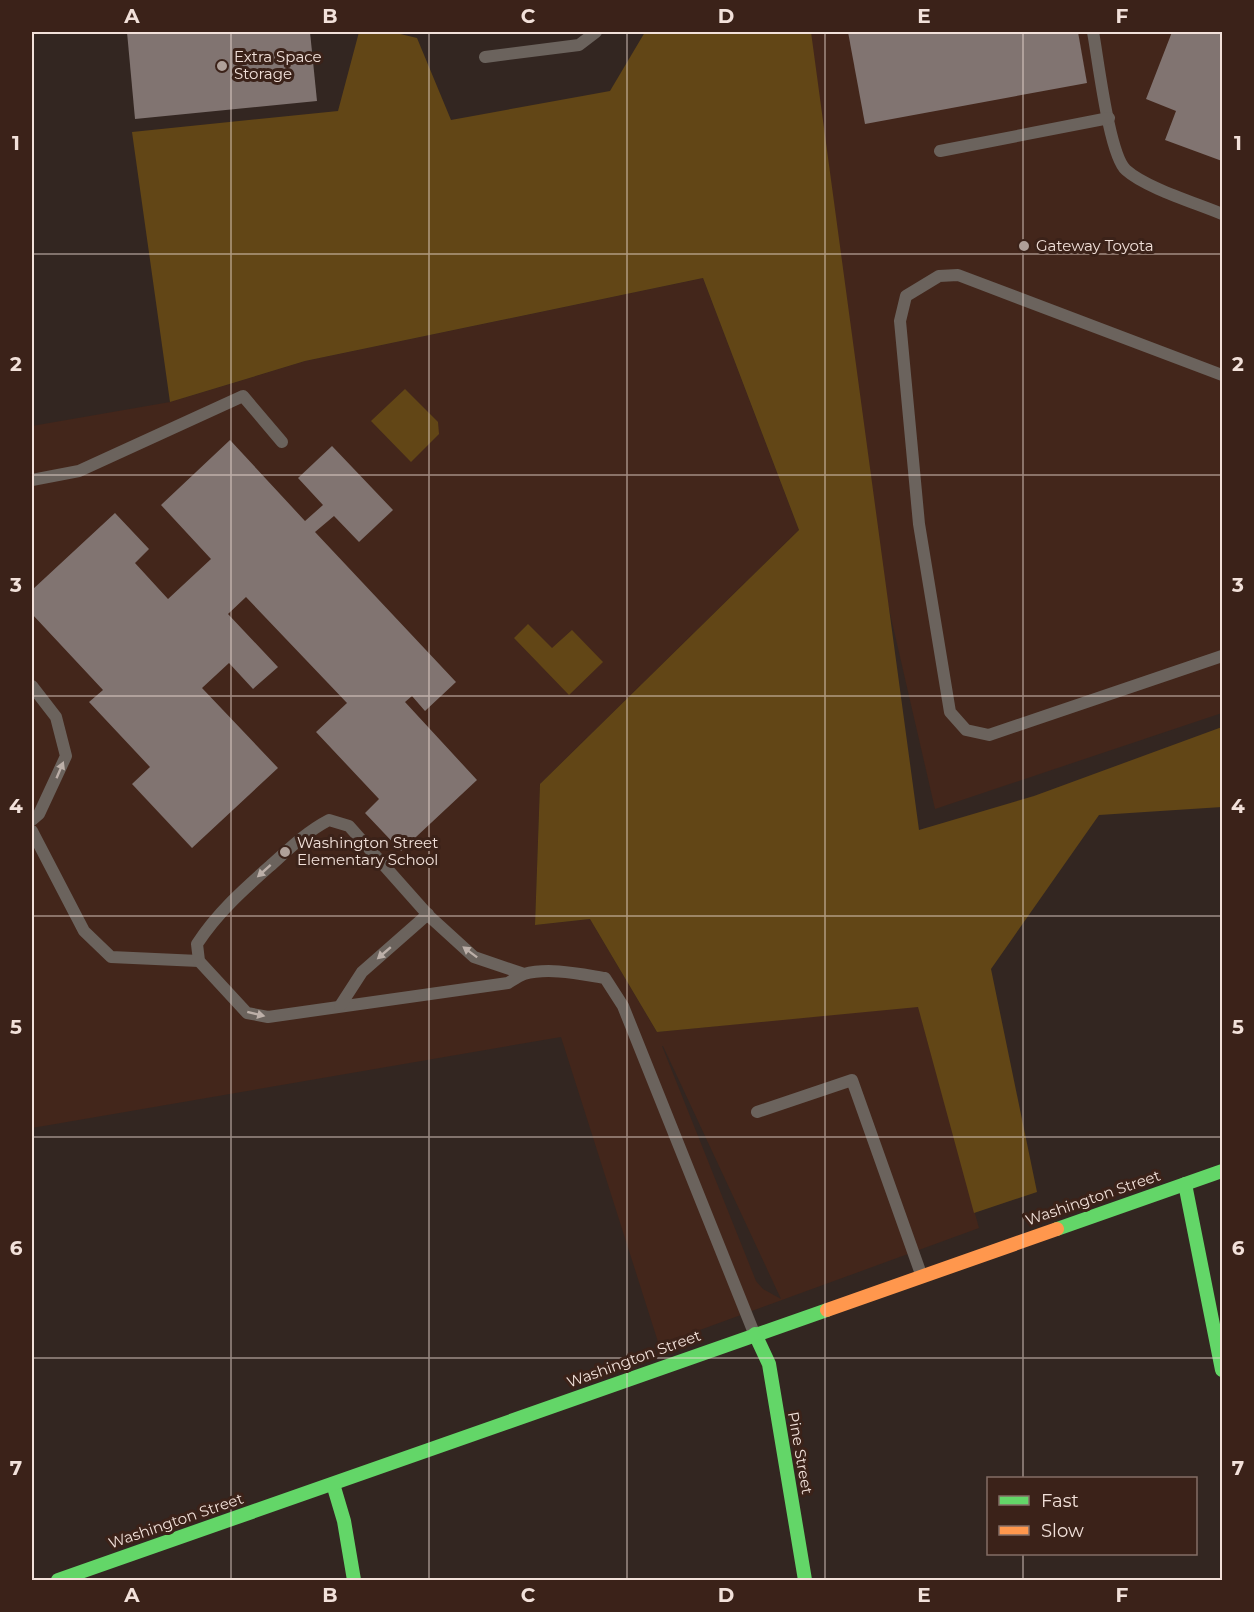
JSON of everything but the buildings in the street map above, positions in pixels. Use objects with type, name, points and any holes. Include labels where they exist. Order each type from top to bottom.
[{"type":"main road","name":"Washington Street","points":[[58,1581],[1222,1171]]},
{"type":"main road","points":[[1185,1184],[1222,1370]]},
{"type":"main road","name":"Pine Street","points":[[755,1334],[769,1364],[805,1581]]},
{"type":"main road","points":[[333,1484],[344,1521],[354,1581]]},
{"type":"lane","points":[[485,57],[579,45],[596,32]]},
{"type":"lane","points":[[1093,32],[1116,150],[1124,168],[1139,179],[1222,214]]},
{"type":"lane","points":[[940,151],[1109,118]]},
{"type":"lane","points":[[1222,375],[958,275],[939,276],[906,296],[900,321],[919,524],[950,712],[966,730],[990,735],[1222,656]]},
{"type":"lane","points":[[32,480],[79,471],[243,396],[282,442]]},
{"type":"lane","points":[[32,686],[56,717],[66,756],[39,814],[32,820]]},
{"type":"lane","points":[[524,974],[474,957],[428,914],[349,826],[329,820],[310,831],[228,904],[209,925],[197,944],[200,961],[247,1013],[268,1017],[508,983],[524,974],[574,973],[605,978],[623,1006],[755,1334]]},
{"type":"lane","points":[[32,831],[84,931],[111,957],[200,961]]},
{"type":"lane","points":[[340,1006],[362,972],[428,914]]},
{"type":"lane","points":[[757,1112],[852,1080],[922,1275]]},
{"type":"shaded area","points":[[359,32],[392,32],[417,38],[451,120],[610,91],[645,32],[811,32],[919,830],[1034,796],[1222,727],[1222,807],[1099,815],[991,969],[1037,1192],[974,1213],[918,1007],[657,1032],[590,919],[535,925],[540,784],[799,530],[703,278],[305,361],[170,402],[132,132],[338,111]]},
{"type":"shaded area","name":"Gateway Toyota","points":[[796,32],[1222,32],[1222,713],[935,809],[855,461]]},
{"type":"shaded area","name":"Washington Street Elementary School","points":[[703,278],[799,530],[540,784],[535,925],[590,919],[657,1032],[918,1006],[979,1228],[659,1345],[561,1037],[32,1128],[32,426],[170,402],[305,361]],"holes":[[[663,1046],[781,1299],[763,1289],[756,1281]]]},
{"type":"shaded area","points":[[405,389],[438,422],[439,434],[411,462],[371,421]]},
{"type":"shaded area","points":[[528,624],[552,648],[572,630],[603,662],[569,695],[514,638]]},
{"type":"traffic: fast","points":[[1057,1229],[1222,1171]]},
{"type":"traffic: fast","points":[[1185,1184],[1222,1370]]},
{"type":"traffic: fast","points":[[58,1580],[827,1310]]},
{"type":"traffic: fast","points":[[755,1334],[769,1364],[805,1580]]},
{"type":"traffic: fast","points":[[333,1484],[344,1521],[354,1580]]},
{"type":"traffic: slow","points":[[827,1310],[1057,1229]]},
{"type":"place","name":"Extra Space Storage","points":[[222,66]]},
{"type":"place","name":"Gateway Toyota","points":[[1024,246]]},
{"type":"place","name":"Washington Street Elementary School","points":[[285,852]]}]
